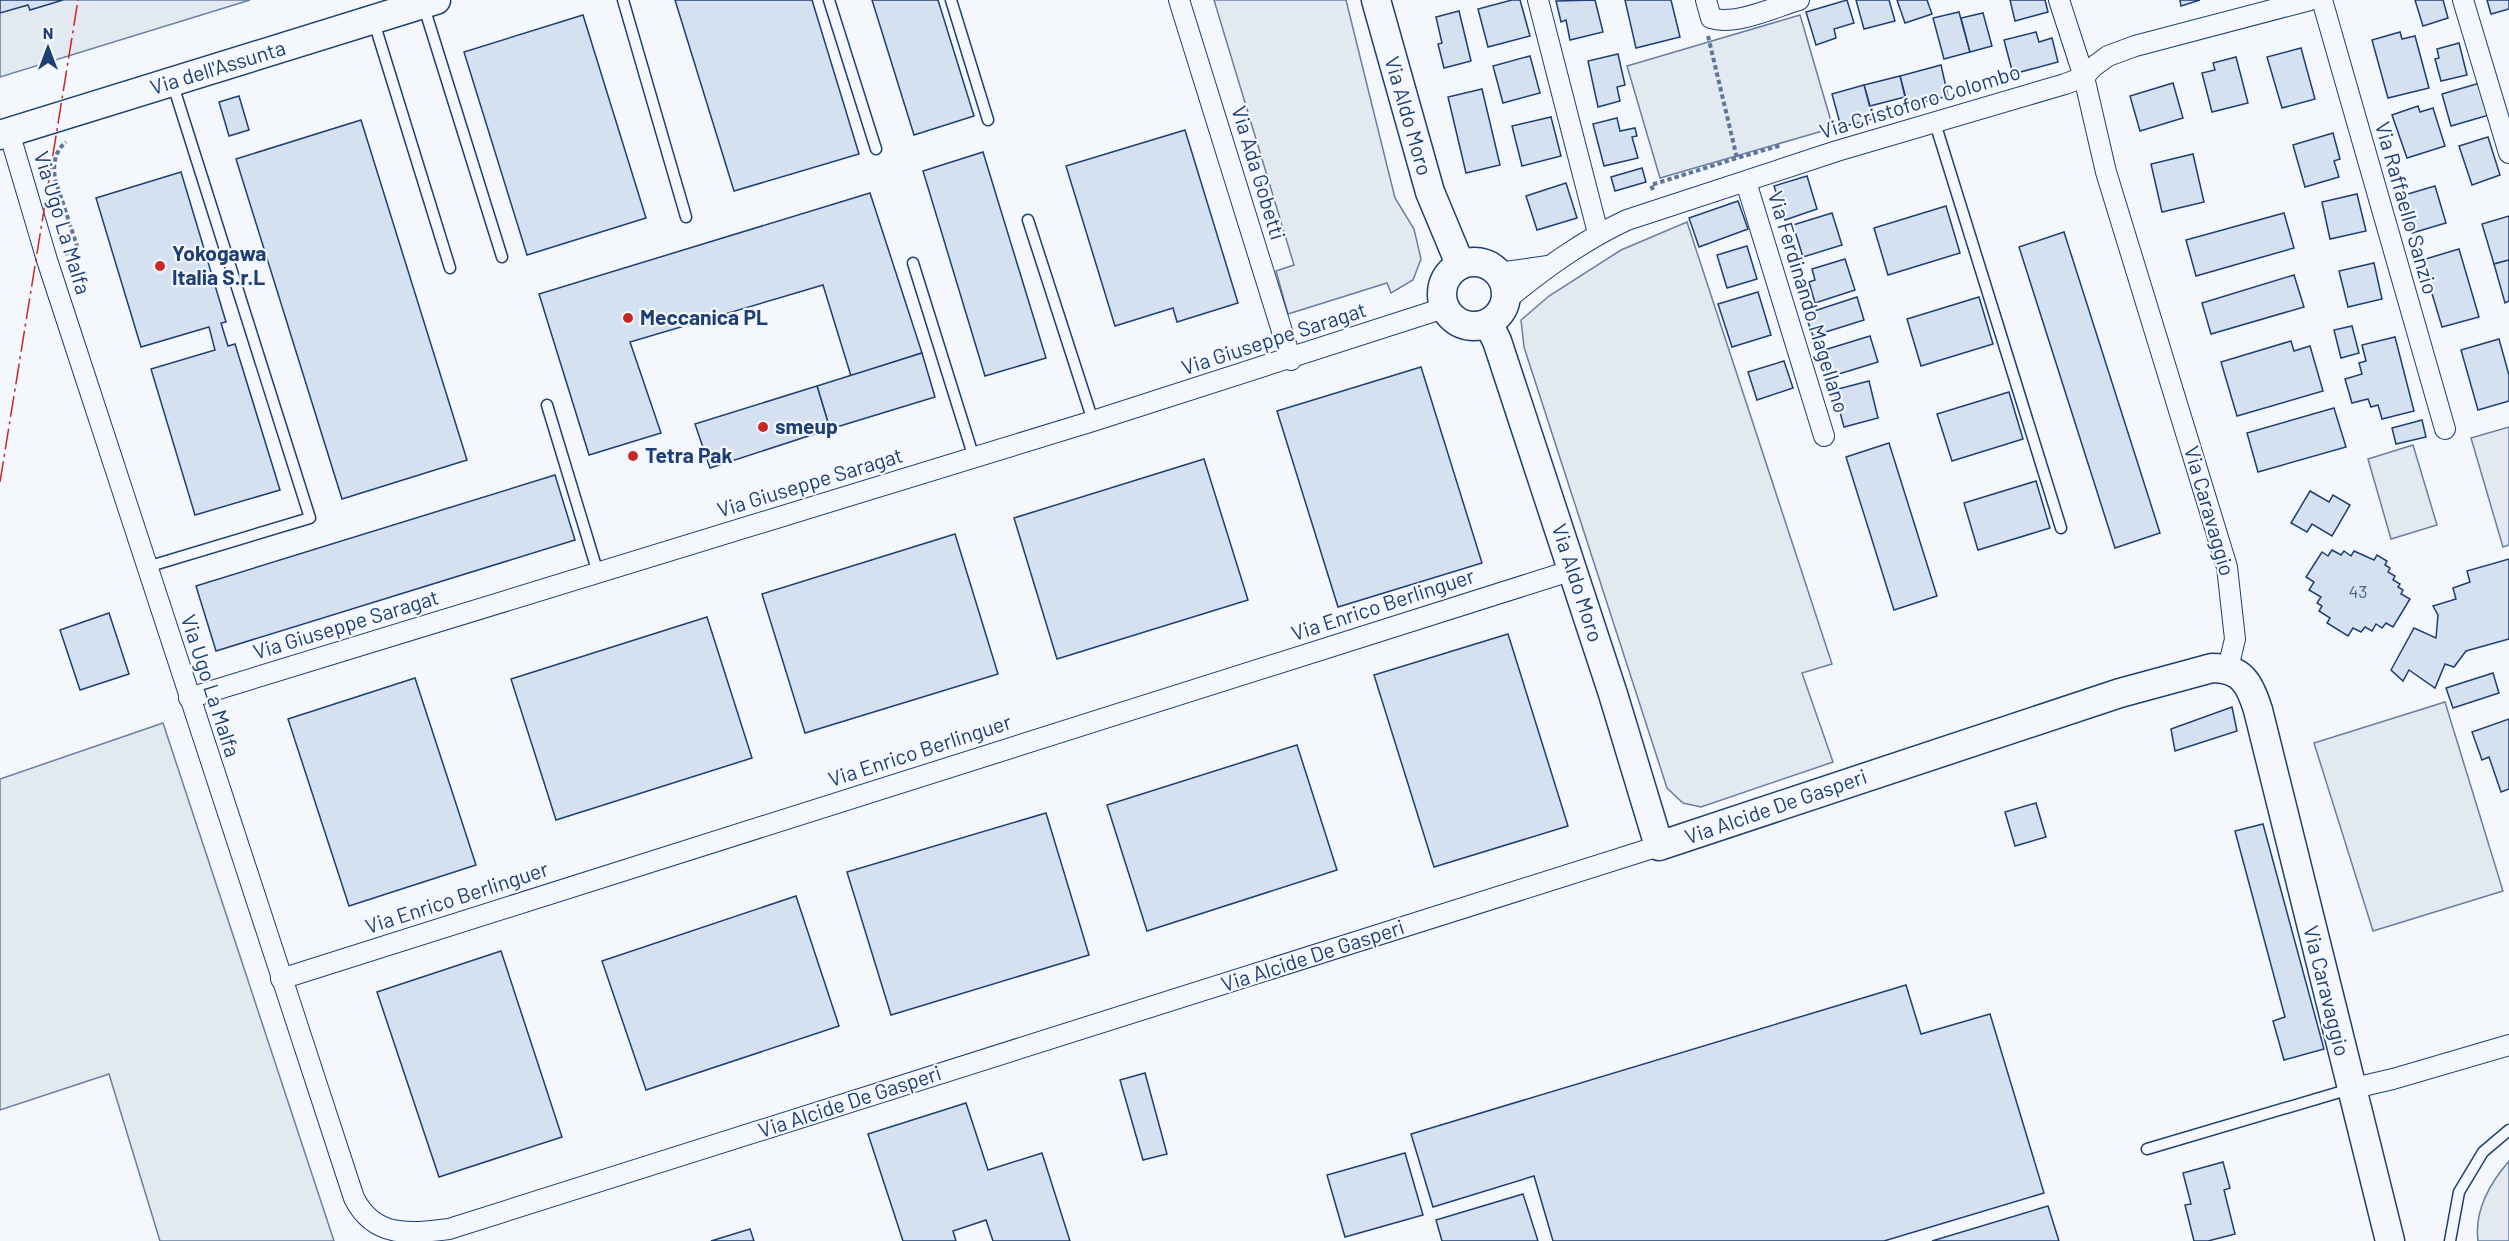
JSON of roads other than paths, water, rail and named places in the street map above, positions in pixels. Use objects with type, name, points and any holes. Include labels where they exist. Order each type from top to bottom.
[{"type":"street","name":"Via Ada Gobetti","points":[[1179,0],[1290,360]]},
{"type":"street","name":"Via Aldo Moro","points":[[1376,0],[1430,192],[1460,264]]},
{"type":"street","points":[[1538,0],[1598,233]]},
{"type":"street","points":[[1709,9],[1721,22],[1799,0]]},
{"type":"street","name":"Via Caravaggio","points":[[2059,0],[2084,77],[2106,172],[2227,567],[2235,639],[2228,668],[2249,686],[2258,710],[2350,1089],[2390,1241]]},
{"type":"street","name":"Via Cristoforo Colombo","points":[[1506,300],[1548,266],[1598,233],[1648,213],[1837,151],[2084,77],[2102,59],[2119,52],[2285,3],[2310,0]]},
{"type":"street","name":"Via Raffaello Sanzio","points":[[2322,0],[2445,429]]},
{"type":"street","points":[[2463,0],[2509,153]]},
{"type":"street","name":"Via dell'Assunta","points":[[5,134],[429,2]]},
{"type":"street","name":"Via Ugo La Malfa","points":[[5,134],[354,1198],[361,1213],[378,1226],[396,1232]]},
{"type":"street","name":"Via Ferdinando Magellano","points":[[1746,182],[1824,436]]},
{"type":"street","points":[[1470,261],[1491,266],[1499,273],[1506,291],[1506,300],[1496,318],[1488,323],[1468,326],[1450,317],[1441,299],[1444,278],[1460,264],[1470,261]]},
{"type":"street","name":"Via Cristoforo Colombo","points":[[1499,273],[1548,266]]},
{"type":"street","name":"Via Giuseppe Saragat","points":[[189,698],[1093,422],[1444,309]]},
{"type":"street","name":"Via Aldo Moro","points":[[1488,323],[1497,340],[1573,570],[1659,846]]},
{"type":"street","name":"Via Enrico Berlinguer","points":[[281,979],[1573,570]]},
{"type":"street","name":"Via Alcide De Gasperi","points":[[396,1232],[449,1229],[1659,846],[2120,693],[2198,670],[2228,668]]},
{"type":"street","points":[[2350,1089],[2393,1079],[2509,1045]]},
{"type":"lane","points":[[623,0],[686,217]]},
{"type":"lane","points":[[829,0],[876,149]]},
{"type":"lane","points":[[951,0],[988,120]]},
{"type":"lane","points":[[429,2],[502,257]]},
{"type":"lane","points":[[373,19],[450,268]]},
{"type":"lane","points":[[147,567],[310,518],[172,82]]},
{"type":"lane","points":[[1935,123],[2061,528]]},
{"type":"lane","points":[[1028,220],[1093,422]]},
{"type":"lane","points":[[913,263],[974,458]]},
{"type":"lane","points":[[547,405],[598,573]]},
{"type":"lane","points":[[2147,1149],[2350,1089]]},
{"type":"lane","points":[[2450,1241],[2459,1192],[2482,1152],[2509,1130]]},
{"type":"place","name":"Yokogawa Italia S.r.L","points":[[160,266]]},
{"type":"place","name":"Meccanica PL","points":[[628,318]]},
{"type":"place","name":"smeup","points":[[763,427]]},
{"type":"place","name":"Tetra Pak","points":[[633,456]]}]
